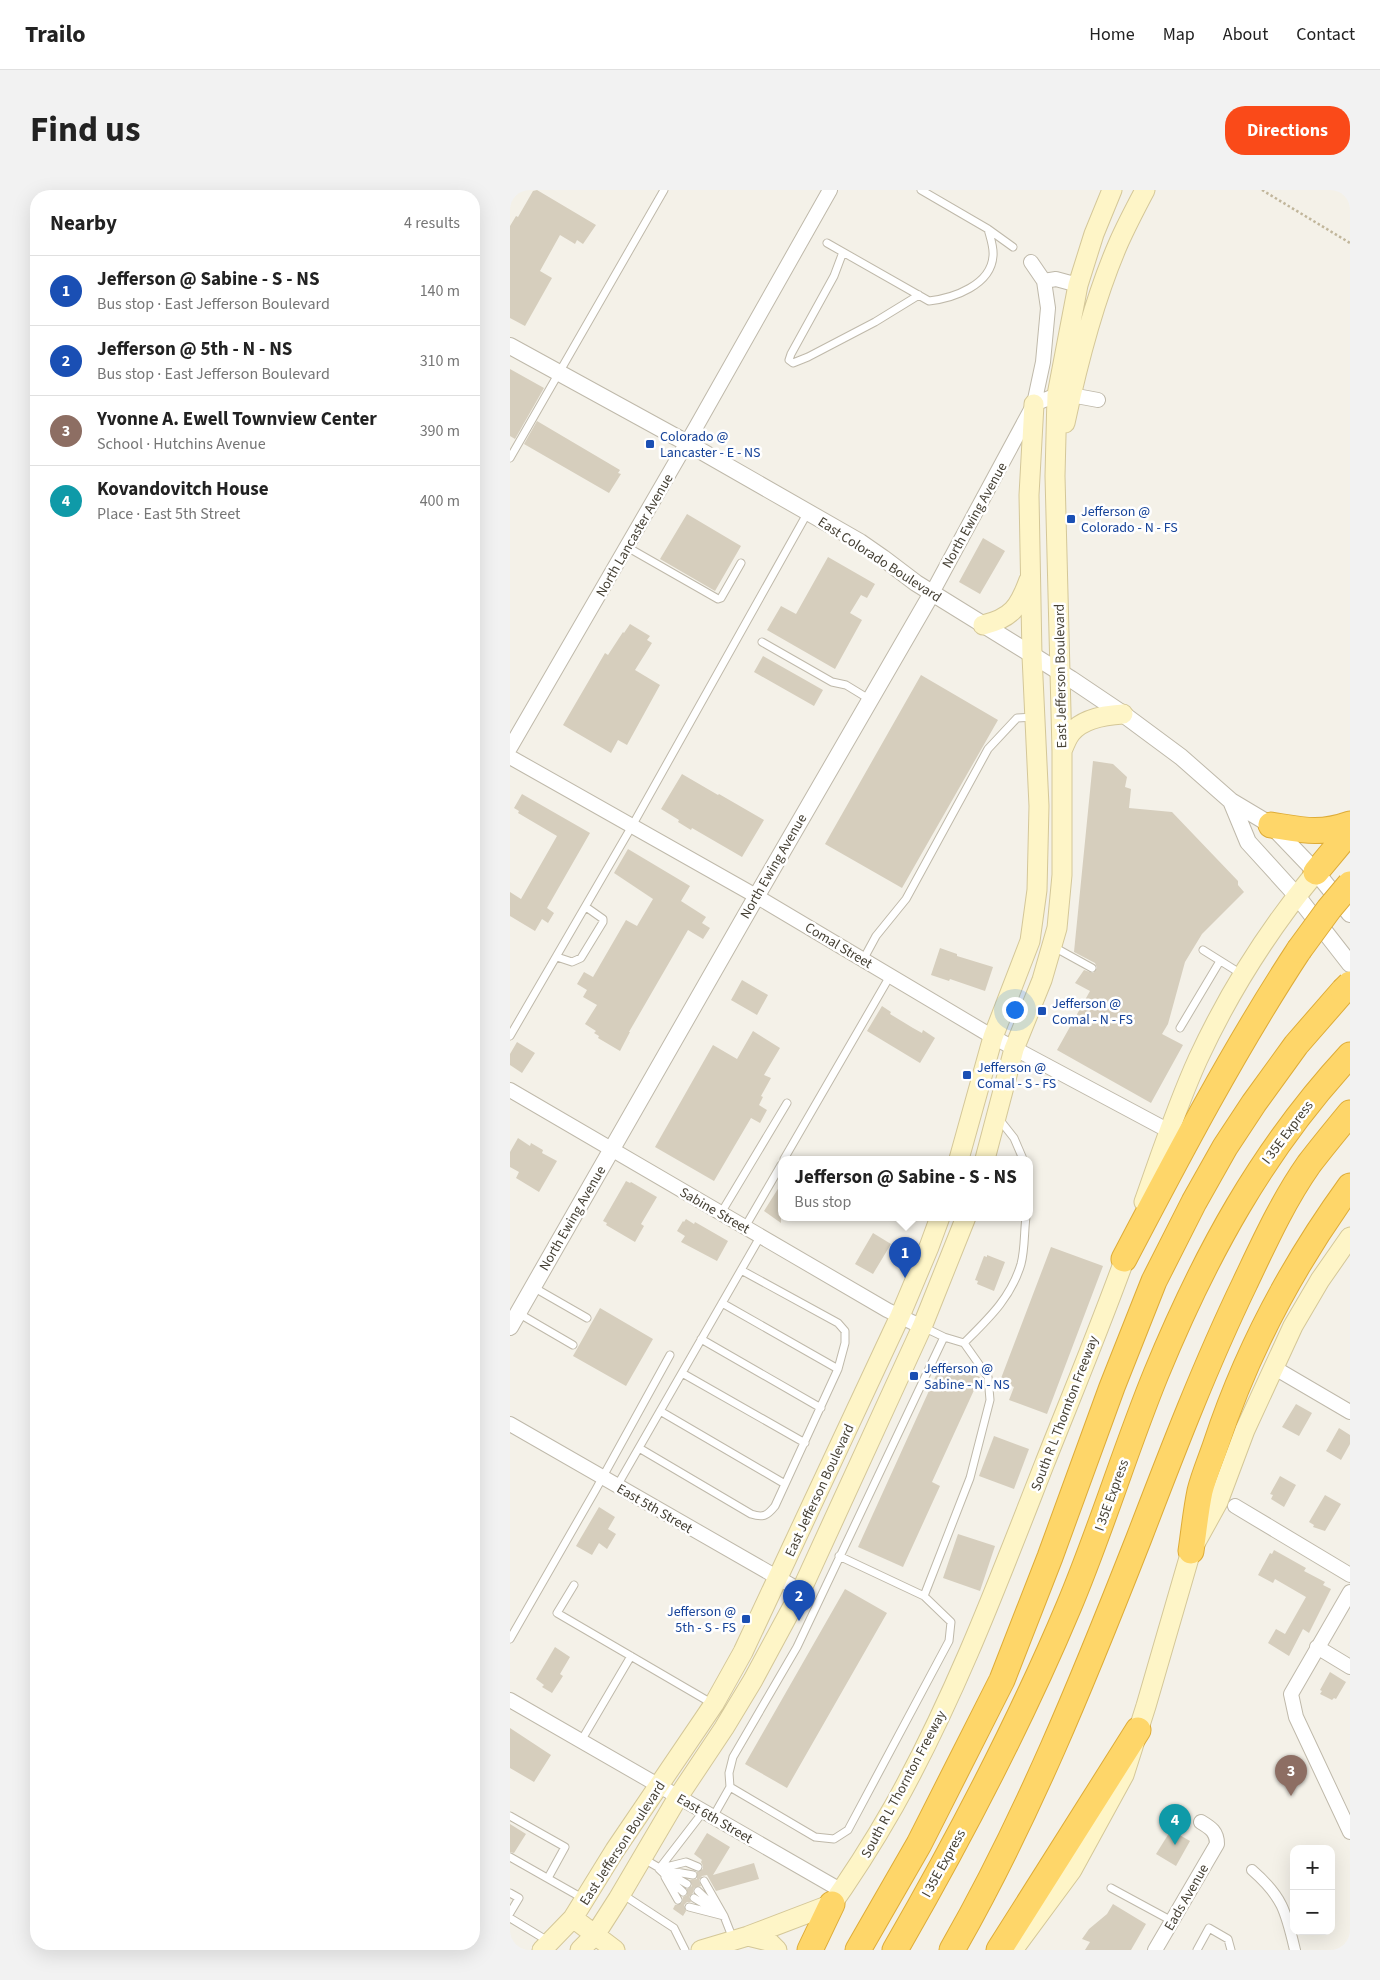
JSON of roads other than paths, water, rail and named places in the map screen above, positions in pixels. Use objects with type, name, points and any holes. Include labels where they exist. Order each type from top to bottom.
[{"type":"highway","points":[[1271,825],[1314,832],[1335,829],[1350,824]]},
{"type":"highway","points":[[1316,872],[1350,831]]},
{"type":"highway","points":[[1124,1258],[1270,993],[1298,950],[1350,884]]},
{"type":"highway","points":[[858,1950],[919,1844],[1002,1680],[1050,1557],[1112,1387],[1154,1281],[1225,1147],[1296,1045],[1346,988]]},
{"type":"highway","name":"I 35E Express","points":[[895,1950],[966,1821],[1019,1718],[1068,1607],[1156,1374],[1192,1292],[1225,1227],[1278,1142],[1350,1055]]},
{"type":"highway","points":[[952,1950],[1010,1839],[1049,1758],[1089,1665],[1174,1448],[1227,1320],[1270,1231],[1309,1165],[1350,1113]]},
{"type":"highway","points":[[1327,1142],[1350,1127]]},
{"type":"highway","points":[[1191,1551],[1200,1491],[1228,1408],[1250,1354],[1283,1288],[1320,1227],[1350,1186]]},
{"type":"highway","points":[[999,1950],[1138,1730]]},
{"type":"highway","points":[[810,1950],[837,1898]]},
{"type":"main road","points":[[1064,395],[1078,285],[1094,234],[1112,190]]},
{"type":"main road","points":[[1064,395],[1119,243],[1145,190]]},
{"type":"main road","name":"East Jefferson Boulevard","points":[[986,1156],[1014,1049],[1042,980],[1057,928],[1062,875],[1062,751],[1055,476],[1064,395]]},
{"type":"main road","name":"East Jefferson Boulevard","points":[[960,1156],[993,1037],[1030,941],[1038,890],[1039,806],[1032,656],[1030,495],[1034,404]]},
{"type":"main road","points":[[983,625],[999,621],[1012,612],[1023,596],[1031,577]]},
{"type":"main road","points":[[1062,751],[1070,734],[1079,726],[1108,715],[1123,714]]},
{"type":"main road","name":"South R L Thornton Freeway","points":[[801,1950],[865,1856],[895,1804],[945,1706],[1018,1531],[1124,1258],[1169,1131],[1198,1060],[1232,992],[1296,896],[1316,872]]},
{"type":"main road","name":"East Jefferson Boulevard","points":[[550,1942],[573,1918],[615,1850],[714,1704],[743,1652],[900,1316],[939,1221]]},
{"type":"main road","name":"East Jefferson Boulevard","points":[[580,1950],[596,1935],[622,1894],[678,1797],[753,1680],[801,1591],[922,1327],[964,1221]]},
{"type":"main road","points":[[1013,1950],[1072,1870],[1124,1774],[1191,1551],[1218,1502],[1245,1430],[1293,1326],[1320,1280],[1350,1237]]},
{"type":"main road","points":[[702,1950],[740,1938],[837,1898]]},
{"type":"main road","points":[[573,1918],[615,1950]]},
{"type":"main road","points":[[740,1938],[768,1941],[777,1950]]},
{"type":"main road","points":[[550,1942],[580,1950]]},
{"type":"street","name":"North Lancaster Avenue","points":[[510,748],[687,443],[824,192]]},
{"type":"street","name":"North Ewing Avenue","points":[[514,1320],[869,699],[932,593],[1034,404],[1043,362],[1048,308],[1044,281],[1031,262]]},
{"type":"street","points":[[1044,281],[1056,280],[1078,285]]},
{"type":"street","name":"East Colorado Boulevard","points":[[510,346],[687,443],[875,552],[932,593],[1060,672],[1123,714],[1181,757],[1231,802],[1271,825],[1316,872],[1350,914]]},
{"type":"street","points":[[1034,404],[1064,395],[1098,400]]},
{"type":"street","name":"Comal Street","points":[[510,757],[756,896],[1014,1049],[1169,1131]]},
{"type":"street","name":"East Colorado Boulevard","points":[[1231,802],[1248,842],[1296,896],[1350,964]]},
{"type":"street","name":"Sabine Street","points":[[510,1090],[760,1237],[922,1327]]},
{"type":"street","points":[[1273,1368],[1350,1412]]},
{"type":"street","name":"East 5th Street","points":[[510,1424],[801,1591]]},
{"type":"street","points":[[1235,1506],[1350,1575]]},
{"type":"street","points":[[1350,1592],[1290,1694],[1296,1716],[1350,1832]]},
{"type":"street","points":[[1317,1647],[1350,1667]]},
{"type":"street","name":"East 6th Street","points":[[510,1700],[708,1815],[837,1898]]},
{"type":"street","name":"Eads Avenue","points":[[1155,1950],[1217,1844],[1217,1836],[1201,1822]]},
{"type":"street","points":[[1252,1870],[1266,1882],[1279,1898],[1289,1923],[1296,1950]]},
{"type":"lane","points":[[510,458],[664,190]]},
{"type":"lane","points":[[921,190],[988,229],[1013,247]]},
{"type":"lane","points":[[827,243],[929,301],[942,300],[976,284],[988,270],[994,250],[988,229]]},
{"type":"lane","points":[[843,252],[834,276],[791,354],[789,360],[791,363],[808,357],[874,322],[919,295]]},
{"type":"lane","points":[[510,1036],[586,907],[808,512]]},
{"type":"lane","points":[[627,547],[718,600],[741,563]]},
{"type":"lane","points":[[762,642],[832,682],[846,685],[869,699]]},
{"type":"lane","points":[[863,960],[876,936],[906,899],[988,749],[1017,718],[1035,717]]},
{"type":"lane","points":[[557,957],[572,962],[581,958],[602,922],[603,919],[599,915],[586,907]]},
{"type":"lane","points":[[1052,946],[1092,968]]},
{"type":"lane","points":[[1203,950],[1243,975]]},
{"type":"lane","points":[[1180,1028],[1220,961]]},
{"type":"lane","points":[[786,1156],[890,976]]},
{"type":"lane","points":[[721,1214],[787,1103]]},
{"type":"lane","points":[[997,1116],[1014,1138],[1022,1156]]},
{"type":"lane","points":[[745,1228],[778,1170]]},
{"type":"lane","points":[[964,1342],[995,1312],[1009,1294],[1021,1263],[1026,1221]]},
{"type":"lane","points":[[617,1486],[760,1237]]},
{"type":"lane","points":[[639,1448],[751,1514],[761,1517],[768,1515],[775,1506],[838,1369],[845,1343],[845,1331],[838,1323],[741,1270]]},
{"type":"lane","points":[[533,1287],[587,1318]]},
{"type":"lane","points":[[722,1303],[838,1369]]},
{"type":"lane","points":[[514,1320],[573,1345]]},
{"type":"lane","points":[[922,1327],[944,1337],[964,1342],[988,1377],[990,1400],[970,1478],[924,1596]]},
{"type":"lane","points":[[659,1869],[708,1815],[730,1787],[729,1773],[734,1757],[797,1647],[944,1337]]},
{"type":"lane","points":[[701,1339],[821,1408]]},
{"type":"lane","points":[[510,1639],[670,1355]]},
{"type":"lane","points":[[682,1373],[804,1442]]},
{"type":"lane","points":[[660,1411],[785,1484]]},
{"type":"lane","points":[[730,1787],[815,1837],[834,1839],[848,1830],[949,1641],[951,1622],[924,1596],[839,1556]]},
{"type":"lane","points":[[574,1585],[557,1613],[714,1704]]},
{"type":"lane","points":[[581,1740],[631,1656]]},
{"type":"lane","points":[[510,1816],[565,1848],[548,1878]]},
{"type":"lane","points":[[510,1857],[584,1899]]},
{"type":"lane","points":[[642,1857],[659,1869],[687,1884]]},
{"type":"lane","points":[[659,1869],[686,1862],[698,1867]]},
{"type":"lane","points":[[659,1869],[693,1875]]},
{"type":"lane","points":[[659,1869],[683,1892]]},
{"type":"lane","points":[[659,1869],[678,1900]]},
{"type":"lane","points":[[704,1881],[724,1916],[740,1938]]},
{"type":"lane","points":[[1112,1888],[1172,1921]]},
{"type":"lane","points":[[698,1891],[724,1916]]},
{"type":"lane","points":[[510,1894],[518,1898],[510,1913]]},
{"type":"lane","points":[[622,1894],[674,1928],[685,1950]]},
{"type":"lane","points":[[694,1898],[724,1916]]},
{"type":"lane","points":[[689,1907],[724,1916]]},
{"type":"lane","points":[[510,1918],[550,1942]]},
{"type":"lane","points":[[1197,1950],[1210,1928],[1228,1939],[1231,1950]]},
{"type":"place","name":"Colorado @ Lancaster - E - NS","points":[[650,444]]},
{"type":"place","name":"Jefferson @ Colorado - N - FS","points":[[1071,519]]},
{"type":"place","name":"Jefferson @ Comal - N - FS","points":[[1042,1011]]},
{"type":"place","name":"Jefferson @ Comal - S - FS","points":[[967,1075]]},
{"type":"place","name":"Jefferson @ Sabine - S - NS","points":[[905,1278]]},
{"type":"place","name":"Jefferson @ Sabine - N - NS","points":[[914,1376]]},
{"type":"place","name":"Jefferson @ 5th - S - FS","points":[[746,1619]]},
{"type":"place","name":"Jefferson @ 5th - N - NS","points":[[799,1621]]},
{"type":"place","name":"Yvonne A. Ewell Townview Center","points":[[1291,1796]]},
{"type":"place","name":"Kovandovitch House","points":[[1175,1845]]}]
